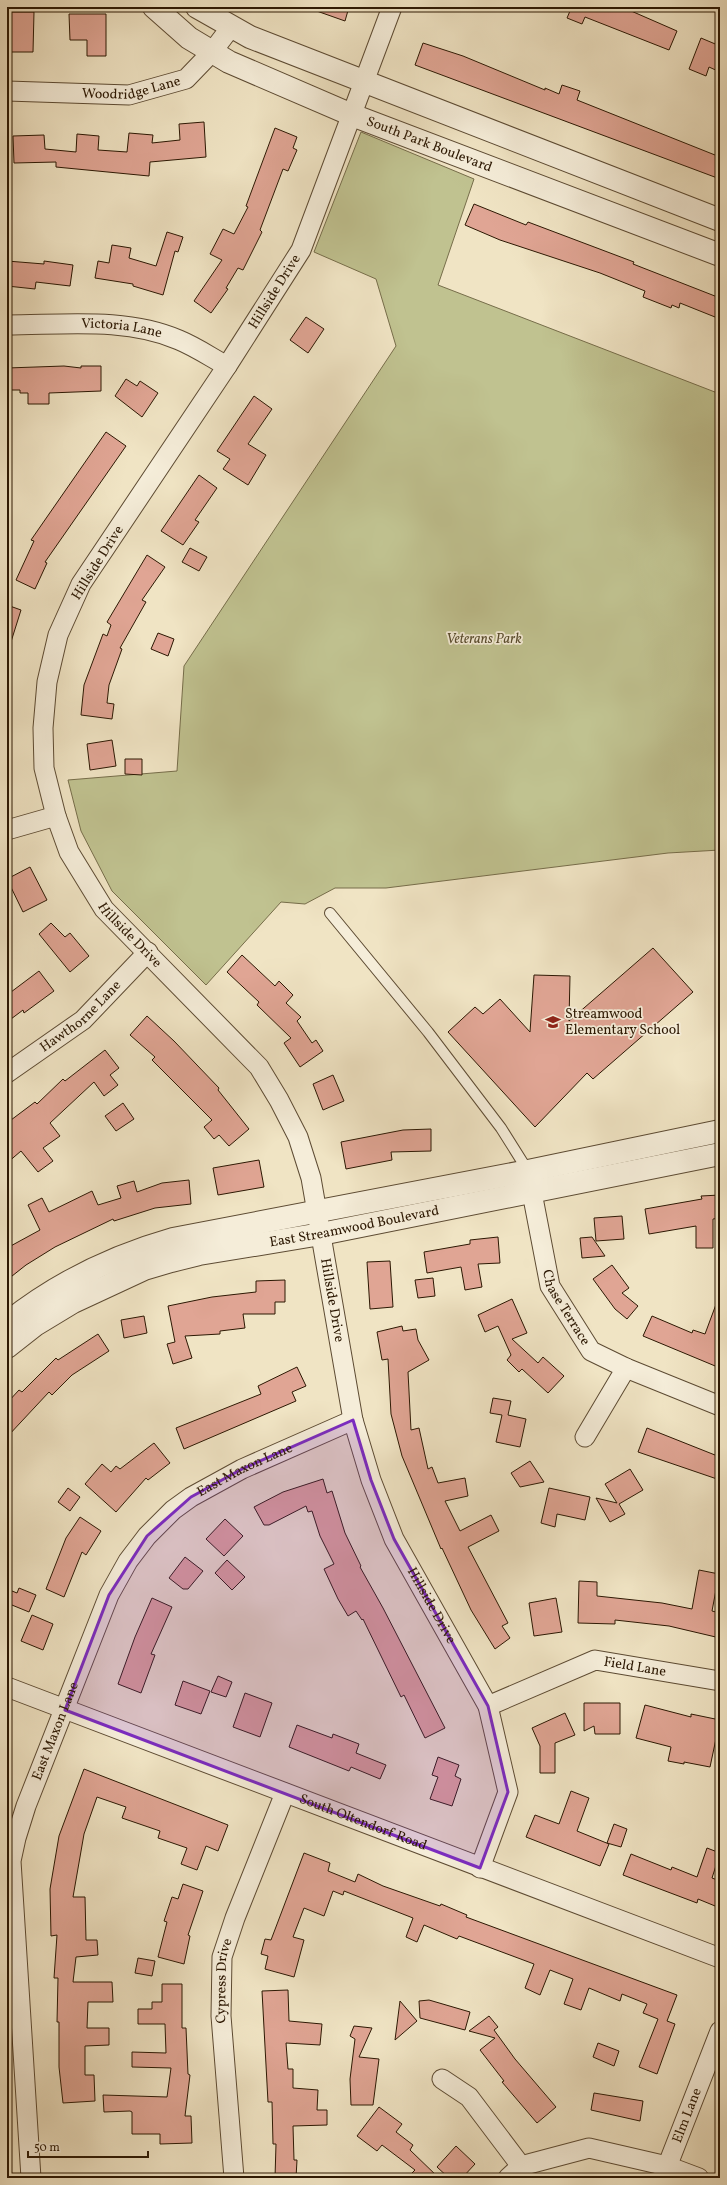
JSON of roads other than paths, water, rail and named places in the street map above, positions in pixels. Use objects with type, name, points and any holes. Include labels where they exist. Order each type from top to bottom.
[{"type":"street","name":"South Park Boulevard","points":[[154,7],[189,38],[212,52],[352,115],[720,255]]},
{"type":"street","points":[[197,7],[250,37],[364,83],[720,220]]},
{"type":"street","name":"Hillside Drive","points":[[392,7],[301,250],[227,366],[81,584],[58,635],[47,682],[43,728],[44,768],[56,816],[69,852],[104,909],[148,952],[259,1067],[279,1100],[298,1137],[311,1178],[353,1420],[370,1480],[394,1539],[488,1706],[508,1792],[480,1868]]},
{"type":"street","name":"Woodridge Lane","points":[[7,91],[129,95],[186,79],[212,52],[231,27]]},
{"type":"street","name":"Victoria Lane","points":[[7,325],[114,325],[145,329],[179,340],[227,366]]},
{"type":"street","points":[[7,830],[56,816]]},
{"type":"street","name":"Hawthorne Lane","points":[[7,1073],[83,1020],[148,952]]},
{"type":"street","name":"East Streamwood Boulevard","points":[[7,1347],[35,1325],[73,1302],[144,1269],[199,1254],[321,1234],[720,1131]]},
{"type":"street","name":"East Streamwood Boulevard","points":[[7,1323],[60,1286],[136,1250],[172,1239],[316,1210],[720,1154]]},
{"type":"street","name":"Chase Terrace","points":[[530,1181],[550,1286],[592,1351],[626,1368],[720,1406]]},
{"type":"street","points":[[585,1437],[626,1368]]},
{"type":"street","name":"East Maxon Lane","points":[[31,2178],[12,1861],[16,1838],[26,1806],[109,1595],[128,1561],[146,1536],[173,1510],[191,1497],[242,1469],[353,1420]]},
{"type":"street","name":"Field Lane","points":[[488,1706],[595,1660],[720,1681]]},
{"type":"street","name":"South Oltendorf Road","points":[[7,1687],[720,1958]]},
{"type":"street","name":"Cypress Drive","points":[[234,2178],[221,2016],[222,1957],[235,1918],[285,1793]]},
{"type":"street","name":"Elm Lane","points":[[665,2172],[720,2031]]},
{"type":"street","points":[[442,2079],[469,2097],[514,2172],[589,2148],[665,2172],[699,2178]]},
{"type":"lane","points":[[330,914],[428,1032],[501,1128],[530,1181]]},
{"type":"place","name":"Streamwood Elementary School","points":[[553,1022]]},
{"type":"park label","name":"Veterans Park","points":[[484,639]]}]
